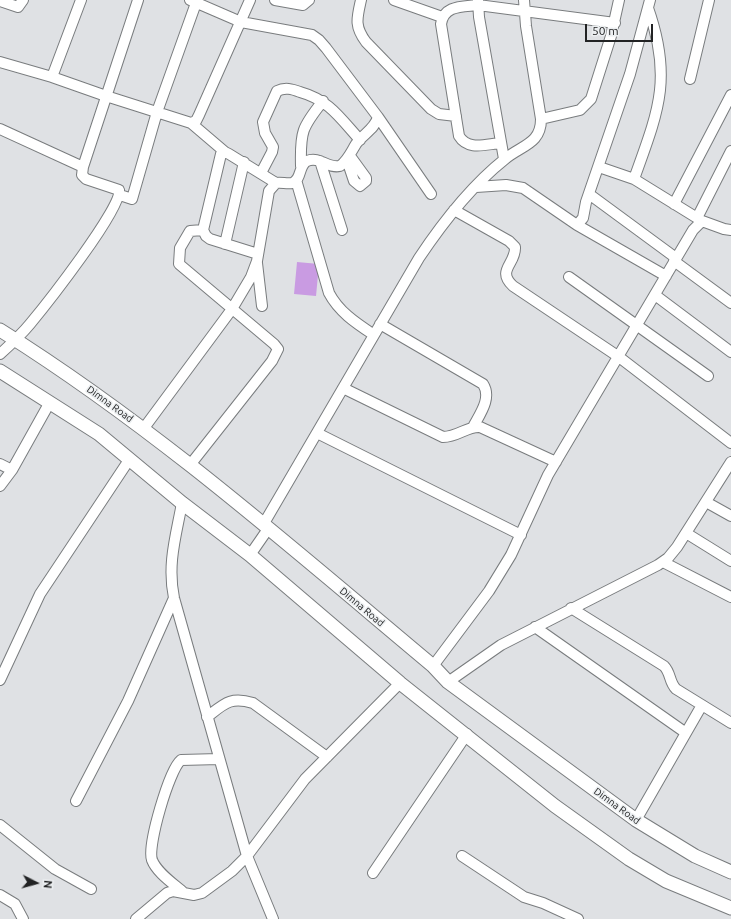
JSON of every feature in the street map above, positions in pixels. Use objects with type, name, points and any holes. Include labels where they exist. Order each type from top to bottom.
[{"type":"street","points":[[0,1],[18,7],[23,0]]},
{"type":"street","points":[[52,77],[81,0]]},
{"type":"street","points":[[0,354],[30,324],[107,222],[120,195],[119,190],[86,179],[82,175],[83,167],[138,0]]},
{"type":"street","points":[[191,124],[196,121],[199,115],[250,0]]},
{"type":"street","points":[[275,0],[303,5],[309,0]]},
{"type":"street","points":[[361,0],[357,25],[359,33],[366,42],[430,109],[439,114],[456,116]]},
{"type":"street","points":[[394,0],[442,17]]},
{"type":"street","points":[[250,555],[317,433],[380,324],[419,258],[442,224],[504,159],[538,136],[541,129],[541,118],[524,12],[524,0]]},
{"type":"street","points":[[541,118],[576,112],[586,105],[595,92],[615,23],[619,0]]},
{"type":"street","points":[[690,79],[709,0]]},
{"type":"street","points":[[120,195],[132,199],[157,112],[193,1],[241,22],[312,35],[319,40],[378,117],[431,194]]},
{"type":"street","points":[[502,143],[477,145],[463,143],[459,136],[441,24],[442,17],[446,11],[478,2],[524,12],[615,23]]},
{"type":"street","points":[[478,2],[479,17],[504,159]]},
{"type":"street","points":[[577,225],[583,218],[589,194],[630,74],[649,4]]},
{"type":"street","points":[[634,179],[653,126],[661,90],[662,76],[658,39],[649,4]]},
{"type":"street","points":[[0,62],[52,77],[191,124],[225,152],[244,162],[276,183],[292,183],[296,180]]},
{"type":"street","points":[[261,173],[273,147],[265,133],[263,122],[277,91],[286,88],[312,95],[324,101],[360,140]]},
{"type":"street","points":[[674,204],[731,95]]},
{"type":"street","points":[[324,101],[304,127],[300,143],[301,166],[296,180],[329,293],[335,304],[343,313],[374,335]]},
{"type":"street","points":[[301,166],[306,162],[320,161],[335,167],[340,166],[349,158],[360,140],[376,123],[378,117]]},
{"type":"street","points":[[0,129],[83,167]]},
{"type":"street","points":[[433,666],[489,590],[511,555],[541,489],[556,462],[700,219],[731,151]]},
{"type":"street","points":[[225,152],[221,154],[219,160],[203,230],[206,236],[210,239],[258,258]]},
{"type":"street","points":[[320,161],[342,230]]},
{"type":"street","points":[[225,244],[244,162]]},
{"type":"street","points":[[598,167],[634,179],[700,219],[724,229],[731,230]]},
{"type":"street","points":[[144,428],[232,310],[251,277],[258,258],[269,192],[276,183]]},
{"type":"street","points":[[476,187],[506,185],[523,188],[577,225],[666,276]]},
{"type":"street","points":[[589,194],[731,303]]},
{"type":"street","points":[[454,210],[508,241],[515,247],[516,253],[505,274],[507,280],[513,286],[619,357],[731,443]]},
{"type":"street","points":[[190,465],[272,361],[278,349],[179,264],[180,248],[190,231],[203,230]]},
{"type":"street","points":[[258,258],[262,306]]},
{"type":"street","points":[[569,277],[636,327],[708,376]]},
{"type":"street","points":[[655,295],[731,352]]},
{"type":"street","points":[[343,388],[442,436],[458,435],[473,427],[486,398],[487,390],[483,384],[380,324]]},
{"type":"street","name":"Dimna Road","points":[[0,330],[109,402],[144,428],[433,666],[448,682],[636,820],[696,856],[731,872]]},
{"type":"street","points":[[0,371],[99,434],[182,503],[250,555],[400,683],[467,734],[555,806],[628,859],[666,881],[731,908]]},
{"type":"street","points":[[0,486],[12,470],[50,402]]},
{"type":"street","points":[[473,427],[488,430],[556,462]]},
{"type":"street","points":[[317,433],[520,535]]},
{"type":"street","points":[[0,680],[40,594],[129,460]]},
{"type":"street","points":[[0,464],[12,470]]},
{"type":"street","points":[[448,682],[489,652],[571,608],[644,573],[663,562],[677,547],[730,466]]},
{"type":"street","points":[[706,502],[731,516]]},
{"type":"street","points":[[182,503],[171,557],[170,579],[174,598],[246,856],[273,919]]},
{"type":"street","points":[[686,533],[731,561]]},
{"type":"street","points":[[663,562],[731,597]]},
{"type":"street","points":[[76,801],[128,701],[174,598]]},
{"type":"street","points":[[571,608],[664,666],[669,671],[671,684],[731,723]]},
{"type":"street","points":[[535,627],[686,733]]},
{"type":"street","points":[[136,919],[167,894],[173,891],[194,895],[210,889],[232,871],[246,856],[305,779],[400,683]]},
{"type":"street","points":[[207,717],[233,700],[242,700],[253,703],[327,757]]},
{"type":"street","points":[[636,820],[702,705]]},
{"type":"street","points":[[373,873],[467,734]]},
{"type":"street","points":[[184,894],[156,866],[152,858],[152,840],[170,777],[176,764],[181,760],[218,759]]},
{"type":"street","points":[[0,825],[55,869],[91,889]]},
{"type":"street","points":[[462,856],[524,897],[544,903],[578,919]]},
{"type":"street","points":[[0,895],[15,904],[23,919]]},
{"type":"building","points":[[297,262],[319,264],[316,296],[294,294]]}]
